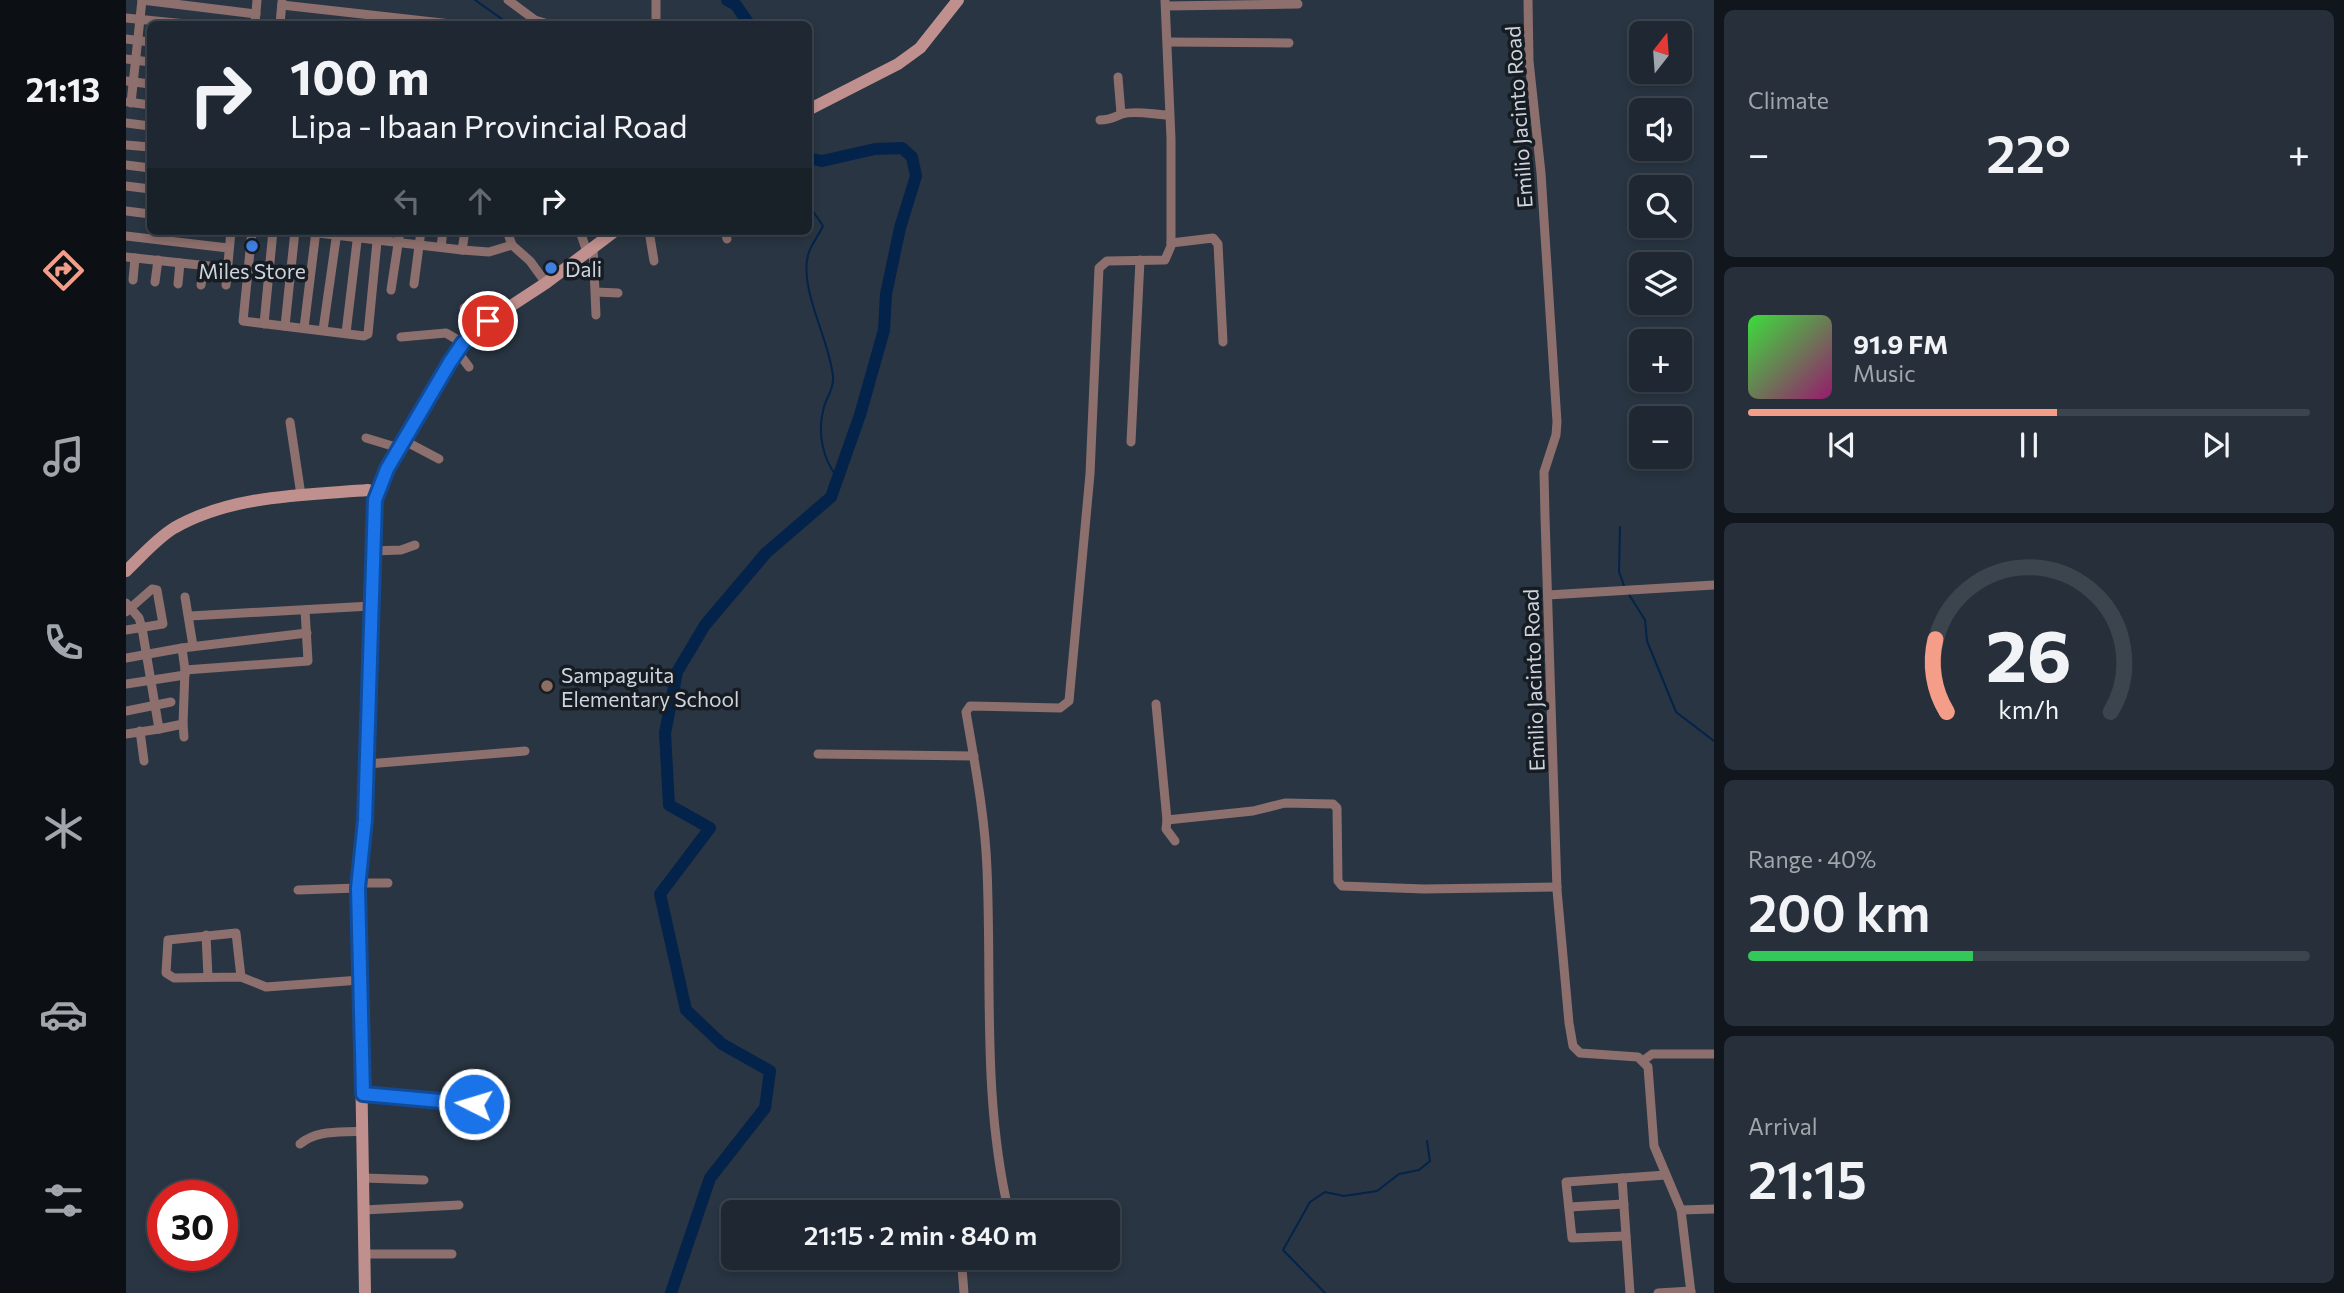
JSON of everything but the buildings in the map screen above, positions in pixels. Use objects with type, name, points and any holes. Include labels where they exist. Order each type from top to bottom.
[{"type":"main road","points":[[812,108],[898,64],[920,48],[958,0]]},
{"type":"main road","points":[[365,1293],[358,885],[367,764],[372,551],[377,493],[401,444],[460,347],[480,328],[610,235]]},
{"type":"main road","points":[[126,571],[164,535],[186,522],[224,508],[301,495],[368,490],[377,493]]},
{"type":"street","points":[[147,105],[129,102],[131,60],[138,41],[142,0],[256,14]]},
{"type":"street","points":[[255,21],[257,0]]},
{"type":"street","points":[[508,0],[542,21]]},
{"type":"street","points":[[526,13],[527,0]]},
{"type":"street","points":[[656,0],[656,21]]},
{"type":"street","name":"Emilio Jacinto Road","points":[[1528,0],[1529,61],[1541,173],[1557,422],[1545,472],[1557,887],[1567,1004],[1573,1046],[1587,1055],[1638,1057],[1644,1060]]},
{"type":"street","points":[[280,21],[282,3],[427,21]]},
{"type":"street","points":[[1006,1200],[997,1164],[988,1051],[987,866],[982,796],[966,712],[968,707],[1060,708],[1069,701],[1090,474],[1100,268],[1107,261],[1165,260],[1171,243],[1165,3],[1297,4]]},
{"type":"street","points":[[126,18],[158,21]]},
{"type":"street","points":[[126,39],[147,42]]},
{"type":"street","points":[[1168,42],[1289,43]]},
{"type":"street","points":[[1118,77],[1121,114]]},
{"type":"street","points":[[129,82],[147,84]]},
{"type":"street","points":[[1100,120],[1113,120],[1121,114],[1169,115]]},
{"type":"street","points":[[126,123],[147,126]]},
{"type":"street","points":[[126,145],[147,147]]},
{"type":"street","points":[[126,165],[147,168]]},
{"type":"street","points":[[126,186],[147,189]]},
{"type":"street","points":[[126,211],[147,214]]},
{"type":"street","points":[[226,285],[231,235]]},
{"type":"street","points":[[252,235],[243,321],[368,334],[377,235],[399,242],[462,250],[489,251],[512,246]]},
{"type":"street","points":[[264,324],[273,235]]},
{"type":"street","points":[[285,326],[295,235]]},
{"type":"street","points":[[304,328],[316,235]]},
{"type":"street","points":[[323,330],[337,235]]},
{"type":"street","points":[[345,333],[358,235]]},
{"type":"street","points":[[391,290],[400,235]]},
{"type":"street","points":[[414,284],[420,235]]},
{"type":"street","points":[[441,247],[442,235]]},
{"type":"street","points":[[462,250],[464,235]]},
{"type":"street","points":[[508,235],[512,246],[530,261],[546,283]]},
{"type":"street","points":[[582,235],[590,250],[596,314]]},
{"type":"street","points":[[650,235],[654,261]]},
{"type":"street","points":[[126,236],[229,248]]},
{"type":"street","points":[[1171,243],[1213,238],[1218,244],[1223,342]]},
{"type":"street","points":[[133,280],[131,257],[227,268]]},
{"type":"street","points":[[155,282],[158,260]]},
{"type":"street","points":[[1131,442],[1140,260]]},
{"type":"street","points":[[178,284],[180,263]]},
{"type":"street","points":[[201,285],[204,265]]},
{"type":"street","points":[[596,292],[618,293]]},
{"type":"street","points":[[464,308],[480,328]]},
{"type":"street","points":[[401,337],[446,333],[460,347],[469,367]]},
{"type":"street","points":[[290,422],[301,495]]},
{"type":"street","points":[[366,438],[401,444],[439,459]]},
{"type":"street","points":[[372,551],[401,550],[415,545]]},
{"type":"street","points":[[1548,595],[1714,585]]},
{"type":"street","points":[[126,630],[142,628],[163,624],[157,590],[154,587],[128,607],[142,628],[159,729]]},
{"type":"street","points":[[185,597],[193,646]]},
{"type":"street","points":[[190,616],[371,606]]},
{"type":"street","points":[[126,684],[185,672],[307,662],[305,610]]},
{"type":"street","points":[[126,657],[307,633]]},
{"type":"street","points":[[182,648],[185,672],[184,737]]},
{"type":"street","points":[[126,711],[171,702]]},
{"type":"street","points":[[1156,704],[1166,829],[1175,841]]},
{"type":"street","points":[[126,734],[183,724]]},
{"type":"street","points":[[141,731],[144,761]]},
{"type":"street","points":[[367,764],[525,751]]},
{"type":"street","points":[[818,754],[974,756]]},
{"type":"street","points":[[1167,820],[1253,811],[1285,803],[1333,804],[1337,808],[1338,881],[1342,886],[1424,889],[1557,887]]},
{"type":"street","points":[[298,890],[388,883]]},
{"type":"street","points":[[241,978],[236,933],[168,940],[166,973],[174,978],[241,978],[266,987],[360,980]]},
{"type":"street","points":[[206,935],[208,978]]},
{"type":"street","points":[[1658,1293],[1691,1292],[1681,1210],[1654,1146],[1650,1075],[1644,1060],[1651,1054],[1714,1054]]},
{"type":"street","points":[[363,1094],[474,1104]]},
{"type":"street","points":[[300,1144],[310,1136],[319,1134],[363,1131]]},
{"type":"street","points":[[1626,1236],[1572,1238],[1566,1182],[1666,1175]]},
{"type":"street","points":[[364,1178],[424,1180]]},
{"type":"street","points":[[1622,1178],[1630,1293]]},
{"type":"street","points":[[1569,1207],[1624,1204]]},
{"type":"street","points":[[364,1210],[459,1205]]},
{"type":"street","points":[[1681,1210],[1714,1209]]},
{"type":"street","points":[[365,1254],[452,1254]]},
{"type":"street","points":[[962,1270],[964,1293]]},
{"type":"waterway","points":[[475,0],[505,21]]},
{"type":"waterway","points":[[727,0],[736,5],[747,21]]},
{"type":"waterway","points":[[671,1293],[710,1178],[765,1108],[770,1071],[722,1044],[686,1010],[660,894],[710,828],[669,805],[665,733],[677,672],[705,625],[766,553],[831,497],[860,415],[884,330],[886,294],[900,228],[916,176],[912,157],[902,148],[875,149],[822,161],[812,159]]},
{"type":"waterway","points":[[812,210],[823,226],[809,252],[806,269],[811,299],[827,347],[833,377],[822,416],[821,435],[828,462],[838,478]]},
{"type":"waterway","points":[[1620,527],[1619,572],[1625,588]]},
{"type":"waterway","points":[[1628,593],[1645,620],[1647,641],[1676,712],[1714,741]]},
{"type":"waterway","points":[[1325,1293],[1283,1250],[1310,1202],[1325,1192],[1344,1196],[1377,1191],[1399,1174],[1419,1170],[1430,1161],[1427,1141]]},
{"type":"place","name":"Miles Store","points":[[252,246]]},
{"type":"place","name":"Dali","points":[[551,268]]},
{"type":"place","name":"Sampaguita Elementary School","points":[[547,686]]},
{"type":"route","points":[[474,1104],[363,1094],[358,888],[365,820],[375,500],[387,469],[450,362],[463,343],[488,321]]}]
